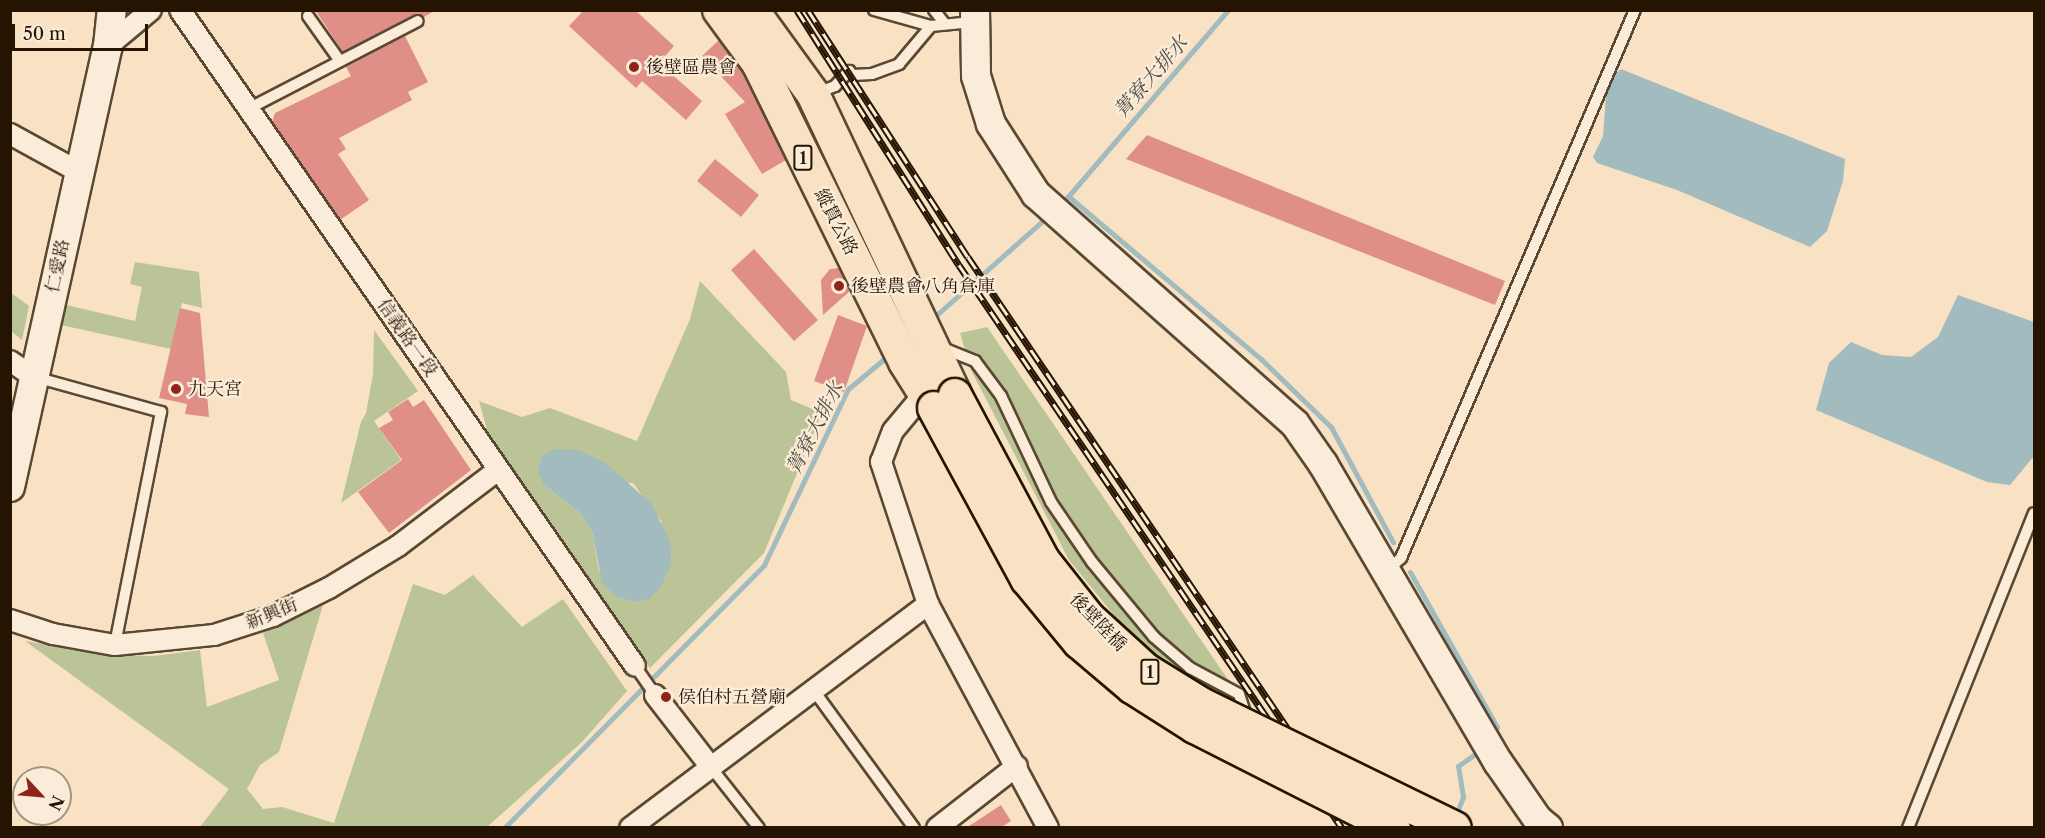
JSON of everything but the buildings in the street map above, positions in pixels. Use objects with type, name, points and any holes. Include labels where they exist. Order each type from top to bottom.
[{"type":"main road","name":"縱貫公路","points":[[719,10],[758,63],[781,115],[882,311],[905,362],[937,399]]},
{"type":"main road","name":"縱貫公路","points":[[752,10],[813,94],[933,344]]},
{"type":"main road","name":"1","points":[[933,344],[937,399]]},
{"type":"main road","name":"後壁陸橋","points":[[937,399],[1027,579],[1079,642],[1132,687],[1195,727],[1394,828]]},
{"type":"main road","name":"後壁陸橋","points":[[937,399],[1043,560],[1088,617],[1146,670],[1203,705],[1455,828]]},
{"type":"street","name":"仁愛路","points":[[10,487],[108,46],[112,10]]},
{"type":"street","points":[[108,46],[151,10]]},
{"type":"street","name":"信義路一段","points":[[180,10],[635,666]]},
{"type":"street","points":[[964,19],[976,76],[991,124],[1036,194],[1077,227],[1295,424],[1323,464],[1498,762],[1548,828]]},
{"type":"street","points":[[12,138],[79,172]]},
{"type":"street","points":[[10,361],[34,377]]},
{"type":"street","points":[[937,399],[893,431],[882,462],[928,604],[1017,766],[1048,828]]},
{"type":"street","name":"新興街","points":[[10,620],[53,634],[115,645],[214,635],[273,616],[329,588],[398,546],[498,470]]},
{"type":"street","points":[[630,828],[812,688],[928,604]]},
{"type":"street","points":[[655,695],[710,766]]},
{"type":"street","points":[[937,828],[1017,766]]},
{"type":"lane","points":[[874,10],[884,16],[931,26],[964,19]]},
{"type":"lane","points":[[934,10],[964,19]]},
{"type":"lane","points":[[1385,572],[1401,558],[1635,10]]},
{"type":"lane","points":[[308,12],[340,62]]},
{"type":"lane","points":[[248,109],[418,21]]},
{"type":"lane","points":[[813,94],[835,86],[849,71],[853,75],[872,74],[899,64],[931,26]]},
{"type":"lane","points":[[933,344],[975,361],[1001,396],[1051,502],[1092,562],[1154,637],[1190,668],[1239,694],[1264,776],[1256,772]]},
{"type":"lane","points":[[34,377],[161,412],[115,645]]},
{"type":"lane","points":[[937,399],[937,412],[957,466],[1023,589],[1062,639],[1127,700]]},
{"type":"lane","points":[[1908,828],[2034,513]]},
{"type":"lane","points":[[635,666],[655,695]]},
{"type":"lane","points":[[812,688],[914,828]]},
{"type":"lane","points":[[710,766],[759,828]]},
{"type":"green space","points":[[135,262],[199,272],[202,308],[182,303],[171,349],[61,325],[62,304],[135,321],[142,287],[130,284]]},
{"type":"green space","points":[[700,281],[786,372],[791,400],[822,413],[764,553],[650,668],[493,451],[479,401],[522,417],[550,408],[637,441],[690,319]],"holes":[[[633,483],[662,522],[599,571],[592,532],[580,513],[544,485]]]},
{"type":"green space","points":[[10,292],[29,306],[22,340],[11,331]]},
{"type":"green space","points":[[987,327],[1229,681],[1176,683],[1152,662],[1069,560],[971,370],[960,333]]},
{"type":"green space","points":[[374,330],[418,391],[374,421],[401,460],[341,503],[361,422],[366,413],[373,374]]},
{"type":"green space","points":[[473,575],[522,627],[563,599],[627,691],[582,742],[487,827],[200,827],[229,789],[25,641],[110,655],[154,656],[200,650],[207,707],[279,680],[263,633],[323,605],[279,752],[260,765],[247,789],[263,809],[282,807],[334,823],[413,584],[445,595]]},
{"type":"water","points":[[1621,69],[1845,159],[1843,181],[1827,231],[1810,247],[1677,190],[1597,163],[1593,157],[1603,136],[1607,81]]},
{"type":"water","points":[[1958,295],[2034,322],[2034,456],[2010,485],[1987,482],[1816,410],[1829,363],[1851,342],[1882,355],[1911,357],[1938,337]]},
{"type":"water","points":[[555,449],[578,450],[604,462],[651,503],[670,541],[671,563],[662,585],[649,599],[634,602],[615,596],[602,582],[592,532],[580,513],[544,485],[538,470],[542,456]]},
{"type":"waterway","name":"菁寮大排水","points":[[1060,206],[1228,10]]},
{"type":"waterway","points":[[1068,196],[1261,359],[1331,427],[1393,542]]},
{"type":"waterway","name":"菁寮大排水","points":[[932,319],[1048,216]]},
{"type":"waterway","name":"菁寮大排水","points":[[504,828],[764,565],[848,389],[890,354]]},
{"type":"waterway","points":[[1410,572],[1497,727],[1494,734]]},
{"type":"waterway","points":[[1455,817],[1463,797],[1458,766],[1475,754]]},
{"type":"railway","points":[[797,10],[959,265],[1342,828]]},
{"type":"railway","points":[[808,10],[968,257],[1355,828]]},
{"type":"place","name":"後壁區農會","points":[[634,67]]},
{"type":"place","name":"後壁農會八角倉庫","points":[[839,286]]},
{"type":"place","name":"九天宮","points":[[176,389]]},
{"type":"place","name":"侯伯村五營廟","points":[[666,697]]}]
